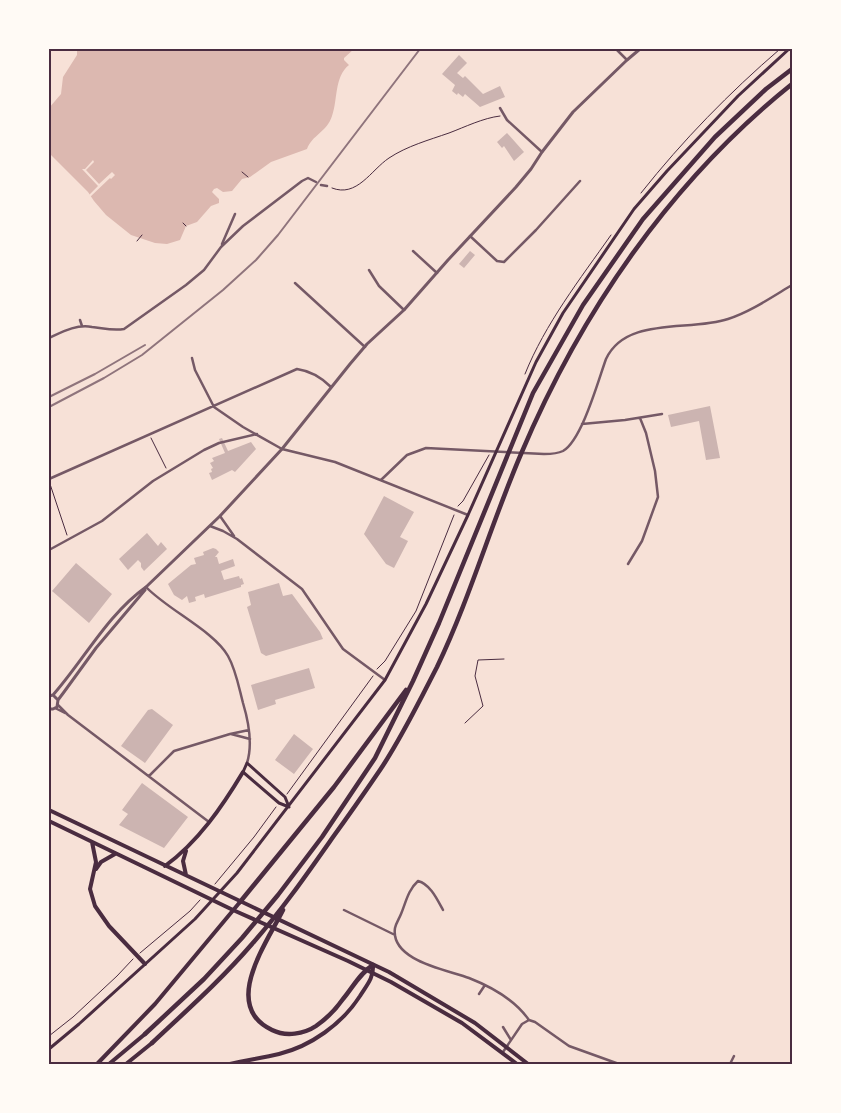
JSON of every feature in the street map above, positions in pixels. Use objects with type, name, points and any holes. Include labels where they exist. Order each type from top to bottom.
[{"type":"highway","points":[[145,1034],[204,978],[242,938],[278,895],[322,837],[374,758],[439,624],[533,393],[583,305],[643,219],[715,137],[766,89],[792,69]]},
{"type":"highway","points":[[152,1043],[211,988],[288,902],[382,767],[426,688],[457,622],[520,456],[545,398],[566,358],[606,292],[636,248],[712,157],[758,112],[792,84]]},
{"type":"highway","points":[[240,902],[334,786],[413,681]]},
{"type":"highway","points":[[288,902],[257,961],[249,985],[249,1007],[260,1022],[274,1031],[288,1034],[302,1032],[314,1027],[342,1002],[366,970],[374,965]]},
{"type":"main road","points":[[49,1049],[195,919],[237,873],[385,680],[422,613],[468,516],[536,362],[563,313],[634,209],[726,107],[789,49]]},
{"type":"main road","points":[[165,866],[188,848],[226,802],[247,764],[285,797],[288,807]]},
{"type":"main road","points":[[243,772],[279,803],[288,807]]},
{"type":"main road","points":[[49,810],[389,972],[454,1009],[528,1064]]},
{"type":"main road","points":[[49,821],[287,936],[374,974],[445,1012],[503,1052],[517,1064]]},
{"type":"main road","points":[[92,842],[96,856],[90,889],[95,906],[109,926],[145,964]]},
{"type":"main road","points":[[186,875],[183,862],[188,848]]},
{"type":"main road","points":[[94,871],[101,862],[116,854]]},
{"type":"main road","points":[[97,1064],[155,1004],[240,902]]},
{"type":"main road","points":[[230,1064],[281,1054],[308,1043],[331,1028],[354,1005],[374,974],[374,965]]},
{"type":"main road","points":[[109,1064],[145,1034]]},
{"type":"main road","points":[[126,1064],[152,1043]]},
{"type":"street","points":[[616,49],[627,60]]},
{"type":"street","points":[[58,700],[51,696],[91,643],[134,596],[146,587],[220,516],[282,449],[365,347],[404,310],[526,175],[578,107],[640,49]]},
{"type":"street","points":[[500,108],[504,116],[542,152]]},
{"type":"street","points":[[49,338],[82,326],[114,330],[124,329],[204,270],[221,247],[243,226],[302,180],[308,178],[316,182]]},
{"type":"street","points":[[470,236],[496,261],[504,262],[580,181]]},
{"type":"street","points":[[322,185],[328,186]]},
{"type":"street","points":[[221,247],[235,214]]},
{"type":"street","points":[[413,252],[436,273]]},
{"type":"street","points":[[369,270],[379,286],[404,310]]},
{"type":"street","points":[[295,283],[365,347]]},
{"type":"street","points":[[381,480],[407,455],[419,449],[440,448],[544,454],[558,453],[566,449],[574,441],[610,350],[619,341],[631,334],[728,319],[792,285]]},
{"type":"street","points":[[80,320],[82,326]]},
{"type":"street","points":[[192,358],[195,370],[214,407],[243,427],[282,449],[335,462],[468,516]]},
{"type":"street","points":[[49,481],[297,369],[306,370],[324,380],[331,387]]},
{"type":"street","points":[[582,424],[662,414]]},
{"type":"street","points":[[628,564],[642,541],[658,497],[654,465],[640,418]]},
{"type":"street","points":[[49,550],[102,521],[152,480],[204,450],[219,443],[258,434]]},
{"type":"street","points":[[220,516],[237,539]]},
{"type":"street","points":[[210,526],[216,527],[237,539],[302,589],[343,649],[385,680]]},
{"type":"street","points":[[146,587],[138,600],[96,648],[52,709],[67,713],[209,822]]},
{"type":"street","points":[[146,587],[154,596],[208,635],[228,656],[248,720],[250,739],[247,764]]},
{"type":"street","points":[[149,776],[174,751],[249,730]]},
{"type":"street","points":[[230,734],[250,739]]},
{"type":"street","points":[[443,910],[428,886],[422,881],[418,881],[411,887],[395,927],[395,936],[403,950],[412,958],[430,966],[470,978],[485,985],[508,999],[529,1020],[535,1022],[568,1046],[618,1064]]},
{"type":"street","points":[[344,910],[395,936]]},
{"type":"street","points":[[479,994],[485,985]]},
{"type":"street","points":[[503,1052],[522,1024],[529,1020]]},
{"type":"street","points":[[502,1027],[511,1040]]},
{"type":"street","points":[[730,1064],[734,1056]]},
{"type":"path","points":[[640,195],[705,118],[740,83],[780,49]]},
{"type":"path","points":[[328,186],[340,191],[346,191],[365,179],[389,157],[404,149],[464,127],[504,116]]},
{"type":"path","points":[[242,172],[248,177]]},
{"type":"path","points":[[183,223],[186,226]]},
{"type":"path","points":[[524,378],[530,361],[558,312],[611,234]]},
{"type":"path","points":[[138,240],[142,235]]},
{"type":"path","points":[[150,437],[168,472]]},
{"type":"path","points":[[285,797],[374,673],[385,662],[416,610],[459,504],[463,502],[490,453]]},
{"type":"path","points":[[49,481],[70,540]]},
{"type":"path","points":[[465,723],[483,706],[475,676],[478,660],[504,659]]},
{"type":"path","points":[[214,885],[254,838],[279,803]]},
{"type":"path","points":[[49,1036],[73,1017],[137,955],[190,911],[202,898]]},
{"type":"shaded area","points":[[77,49],[354,49],[344,58],[349,65],[341,76],[330,121],[312,140],[307,149],[271,162],[250,177],[242,179],[232,191],[223,192],[217,188],[214,189],[212,192],[219,199],[219,203],[211,206],[197,222],[186,226],[180,240],[167,244],[155,243],[131,235],[106,215],[88,192],[49,153],[49,108],[61,94],[63,77],[77,55]]},
{"type":"pier","points":[[93,160],[94,162],[86,170],[99,184],[112,172],[115,175],[89,198],[88,196],[98,186],[82,169],[85,169]]},
{"type":"building","points":[[459,55],[467,63],[457,73],[463,78],[465,76],[483,94],[500,86],[505,97],[480,107],[465,94],[463,97],[452,91],[455,85],[442,74]]},
{"type":"building","points":[[507,133],[524,152],[514,161],[504,146],[502,148],[497,142]]},
{"type":"building","points":[[470,251],[475,255],[464,268],[459,264]]},
{"type":"building","points":[[710,406],[720,458],[706,460],[699,421],[671,427],[668,415]]},
{"type":"building","points":[[222,438],[228,451],[251,442],[256,449],[235,472],[232,470],[212,480],[209,473],[212,472],[211,469],[213,468],[210,463],[214,461],[212,458],[225,453],[219,439]]},
{"type":"building","points":[[384,496],[414,512],[400,537],[408,541],[394,568],[386,564],[364,534]]},
{"type":"building","points":[[147,533],[158,546],[161,542],[167,549],[144,571],[138,560],[128,570],[119,559]]},
{"type":"building","points":[[213,548],[219,552],[215,557],[217,557],[219,564],[233,559],[235,566],[221,571],[224,580],[239,576],[244,584],[241,587],[205,598],[204,594],[195,597],[196,601],[189,603],[187,596],[182,600],[174,595],[168,584],[191,565],[196,564],[194,558],[204,555],[203,552]]},
{"type":"building","points":[[76,563],[112,594],[89,623],[52,591]]},
{"type":"building","points":[[279,583],[283,596],[292,594],[320,632],[323,639],[266,656],[261,653],[247,607],[251,605],[248,592]]},
{"type":"building","points":[[309,668],[315,688],[275,700],[276,704],[258,710],[251,685]]},
{"type":"building","points":[[152,709],[173,725],[145,763],[121,746],[148,710]]},
{"type":"building","points":[[294,734],[313,749],[294,774],[275,760]]},
{"type":"building","points":[[142,783],[188,817],[164,848],[119,825],[128,814],[122,810]]},
{"type":"railway","points":[[49,407],[104,378],[142,355],[223,290],[256,260],[278,235],[420,49]]},
{"type":"railway","points":[[49,397],[95,374],[145,345]]}]
